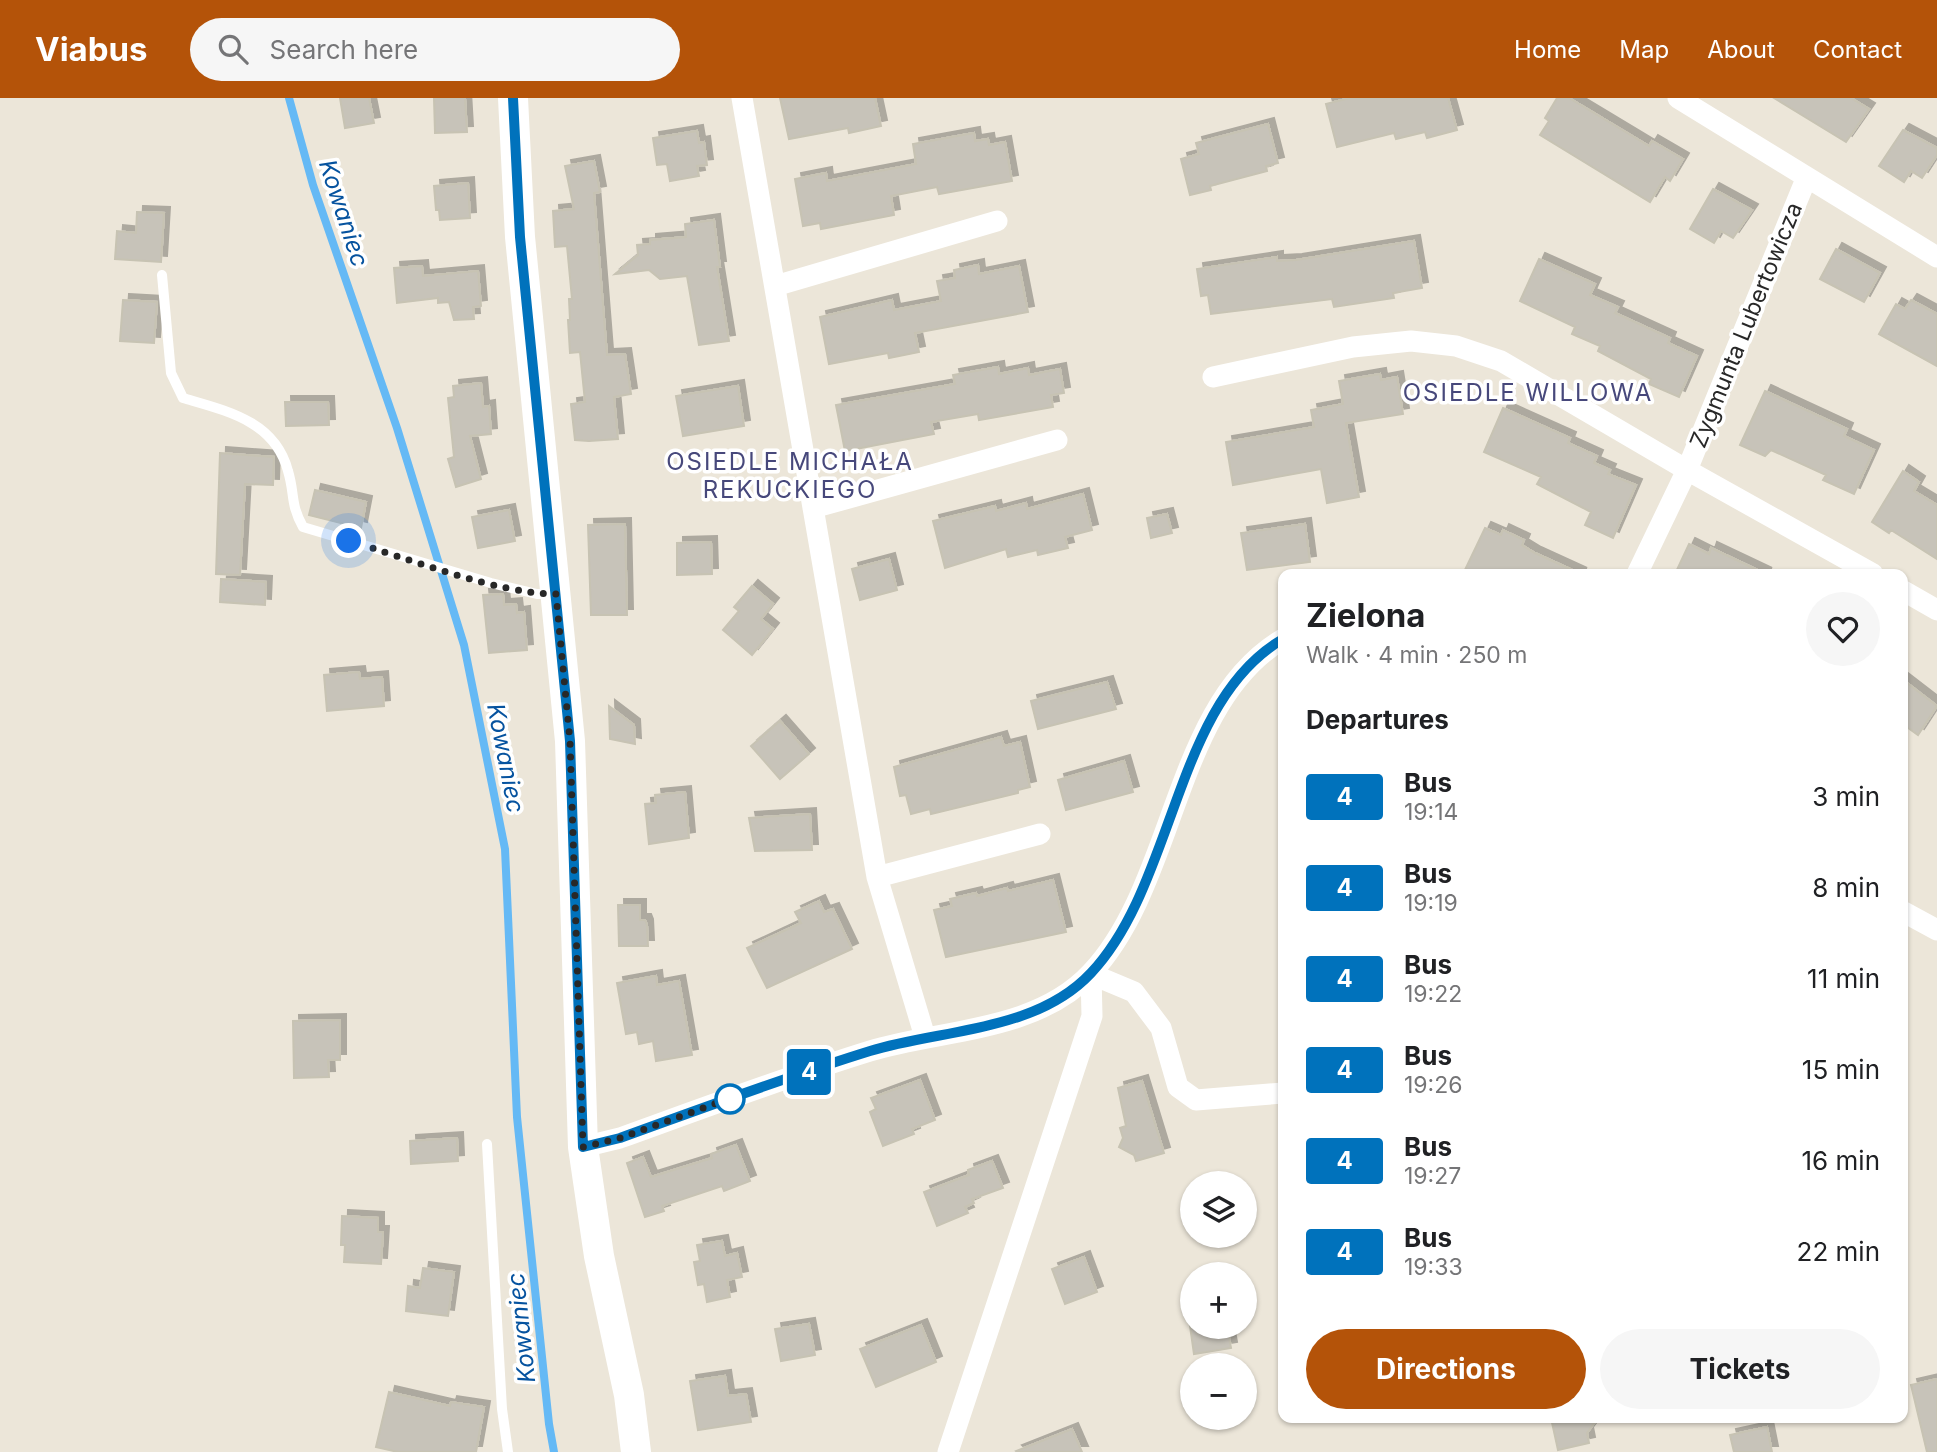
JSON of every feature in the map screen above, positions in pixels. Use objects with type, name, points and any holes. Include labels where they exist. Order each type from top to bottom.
[{"type":"street","points":[[513,98],[520,237],[571,754],[583,1147],[597,1244],[629,1395],[636,1452]]},
{"type":"street","points":[[742,98],[877,877],[925,1037]]},
{"type":"street","points":[[1678,98],[1937,257]]},
{"type":"street","name":"Zygmunta Lubertowicza","points":[[1639,569],[1687,470],[1806,179]]},
{"type":"street","points":[[775,286],[997,221]]},
{"type":"street","name":"Zygmunta Lubertowicza","points":[[1213,377],[1353,347],[1411,341],[1457,346],[1501,361],[1687,470],[1864,569]]},
{"type":"street","points":[[813,508],[1057,440]]},
{"type":"street","points":[[1908,593],[1937,610]]},
{"type":"street","points":[[583,1147],[620,1138],[872,1051],[1019,1017],[1048,1005],[1091,974],[1117,941],[1134,907],[1214,711],[1250,663],[1278,643]]},
{"type":"street","points":[[877,877],[1040,834]]},
{"type":"street","points":[[1908,914],[1937,930]]},
{"type":"street","points":[[1091,974],[1134,992],[1161,1028],[1178,1087],[1196,1100],[1278,1093]]},
{"type":"street","points":[[948,1452],[1092,1016],[1091,974]]},
{"type":"lane","points":[[162,275],[171,373],[183,398],[257,424],[278,445],[289,471],[292,507],[303,527],[465,575],[537,594],[556,594]]},
{"type":"lane","points":[[486,1144],[502,1409],[508,1452]]},
{"type":"building","points":[[340,98],[369,98],[374,123],[345,128]]},
{"type":"building","points":[[434,98],[465,98],[467,132],[435,133]]},
{"type":"building","points":[[780,98],[875,98],[881,126],[849,133],[848,128],[789,139]]},
{"type":"building","points":[[1350,98],[1448,98],[1457,130],[1427,138],[1425,132],[1396,139],[1394,133],[1337,147],[1326,104]]},
{"type":"building","points":[[1557,98],[1569,98],[1649,146],[1652,141],[1683,159],[1670,181],[1665,177],[1650,202],[1540,135],[1549,121],[1545,118]]},
{"type":"building","points":[[1774,98],[1851,98],[1869,109],[1846,142]]},
{"type":"building","points":[[1268,124],[1278,163],[1266,166],[1267,171],[1210,186],[1211,190],[1190,195],[1181,159],[1199,154],[1196,143]]},
{"type":"building","points":[[1903,130],[1937,148],[1937,155],[1922,178],[1911,171],[1904,182],[1879,166]]},
{"type":"building","points":[[697,131],[699,143],[704,142],[707,165],[697,166],[699,176],[670,181],[667,164],[657,165],[653,138]]},
{"type":"building","points":[[974,133],[975,141],[988,139],[989,145],[1005,142],[1012,181],[939,194],[937,187],[891,196],[894,215],[821,229],[820,223],[803,226],[795,179],[826,173],[827,181],[916,164],[913,144]]},
{"type":"building","points":[[594,161],[600,192],[594,193],[607,355],[625,354],[631,394],[614,397],[618,439],[589,441],[575,440],[571,404],[585,402],[580,352],[570,353],[568,320],[569,299],[572,299],[567,246],[555,247],[553,211],[574,209],[565,166]]},
{"type":"building","points":[[468,183],[470,218],[440,220],[439,210],[436,210],[434,186]]},
{"type":"building","points":[[1713,189],[1752,210],[1733,238],[1721,231],[1714,243],[1690,229]]},
{"type":"building","points":[[137,212],[164,213],[161,262],[115,259],[117,231],[136,233]]},
{"type":"building","points":[[714,220],[720,267],[717,267],[729,341],[699,345],[687,276],[660,279],[649,270],[615,274],[638,255],[637,245],[650,244],[650,240],[686,237],[685,224]]},
{"type":"building","points":[[1414,241],[1422,288],[1393,293],[1394,298],[1334,307],[1332,299],[1211,314],[1208,295],[1201,296],[1197,269],[1277,257],[1277,261],[1296,260]]},
{"type":"building","points":[[1836,249],[1880,273],[1864,302],[1820,279]]},
{"type":"building","points":[[1539,259],[1595,284],[1590,295],[1618,307],[1615,313],[1670,338],[1668,343],[1697,356],[1679,397],[1649,384],[1651,379],[1598,351],[1600,346],[1572,334],[1575,327],[1520,301]]},
{"type":"building","points":[[978,265],[979,274],[1019,266],[1028,312],[915,333],[919,352],[889,358],[888,353],[829,364],[820,317],[892,300],[894,310],[941,301],[937,281],[955,278],[954,270]]},
{"type":"building","points":[[422,266],[423,276],[478,271],[481,306],[473,307],[474,319],[454,320],[449,302],[438,303],[438,298],[397,303],[394,268]]},
{"type":"building","points":[[123,300],[157,302],[154,343],[120,341]]},
{"type":"building","points":[[1911,300],[1937,314],[1937,366],[1879,334],[1896,304],[1905,309]]},
{"type":"building","points":[[998,367],[999,374],[1028,368],[1029,375],[1060,369],[1064,393],[1051,395],[1053,407],[979,420],[978,414],[931,422],[934,434],[845,451],[836,405],[955,384],[953,375]]},
{"type":"building","points":[[1380,374],[1381,380],[1397,377],[1403,414],[1346,423],[1359,497],[1327,503],[1321,469],[1233,485],[1226,442],[1314,427],[1311,410],[1343,404],[1339,381]]},
{"type":"building","points":[[481,383],[483,407],[489,406],[491,434],[470,436],[481,479],[456,487],[448,459],[454,457],[448,398],[454,397],[453,386]]},
{"type":"building","points":[[738,386],[744,426],[683,436],[676,396]]},
{"type":"building","points":[[1765,391],[1847,429],[1844,436],[1874,450],[1854,494],[1823,480],[1826,475],[1771,450],[1765,456],[1740,445]]},
{"type":"building","points":[[285,402],[328,402],[329,425],[286,426]]},
{"type":"building","points":[[1503,408],[1570,438],[1568,443],[1597,456],[1594,463],[1610,470],[1608,474],[1636,485],[1613,538],[1585,525],[1591,512],[1537,484],[1541,477],[1484,452]]},
{"type":"building","points":[[220,453],[274,457],[273,485],[245,484],[240,575],[216,574]]},
{"type":"building","points":[[1903,471],[1919,482],[1914,491],[1937,505],[1937,559],[1891,530],[1889,533],[1872,522]]},
{"type":"building","points":[[315,490],[366,502],[361,528],[309,515]]},
{"type":"building","points":[[1083,494],[1092,530],[1065,537],[1068,548],[1038,555],[1037,550],[1008,557],[1006,549],[945,568],[933,521],[995,506],[996,511],[1026,503],[1027,509]]},
{"type":"building","points":[[509,510],[515,541],[478,548],[472,517]]},
{"type":"building","points":[[1167,514],[1172,533],[1151,538],[1147,518]]},
{"type":"building","points":[[625,524],[627,615],[591,615],[588,525]]},
{"type":"building","points":[[1305,524],[1310,562],[1247,570],[1241,533]]},
{"type":"building","points":[[1485,528],[1501,535],[1503,530],[1524,540],[1522,545],[1570,569],[1465,569]]},
{"type":"building","points":[[711,542],[712,574],[677,575],[677,543]]},
{"type":"building","points":[[1689,544],[1709,554],[1711,548],[1755,569],[1677,569]]},
{"type":"building","points":[[889,559],[897,590],[860,600],[852,569]]},
{"type":"building","points":[[221,579],[266,582],[265,605],[220,602]]},
{"type":"building","points":[[752,586],[773,604],[761,619],[773,629],[752,655],[723,630],[739,611],[734,607]]},
{"type":"building","points":[[503,594],[504,605],[516,604],[517,613],[524,612],[527,650],[489,653],[483,595]]},
{"type":"building","points":[[359,672],[360,679],[382,677],[384,706],[327,711],[324,675]]},
{"type":"building","points":[[1107,682],[1116,709],[1038,729],[1031,701]]},
{"type":"building","points":[[1908,684],[1937,706],[1918,735],[1908,728]]},
{"type":"building","points":[[609,706],[634,725],[635,744],[610,739]]},
{"type":"building","points":[[780,721],[809,754],[780,779],[751,746]]},
{"type":"building","points":[[1001,737],[1004,746],[1020,742],[1030,787],[1018,790],[1018,793],[931,814],[930,809],[911,814],[906,795],[900,796],[894,767]]},
{"type":"building","points":[[1124,761],[1133,792],[1066,810],[1058,780]]},
{"type":"building","points":[[685,792],[689,838],[649,844],[645,804],[656,803],[655,795]]},
{"type":"building","points":[[810,814],[812,850],[755,851],[749,818]]},
{"type":"building","points":[[1053,880],[1066,932],[946,957],[934,910],[952,906],[950,899],[976,893],[977,896],[1007,888],[1008,891]]},
{"type":"building","points":[[819,901],[824,912],[833,909],[852,949],[767,988],[747,948],[801,923],[795,912]]},
{"type":"building","points":[[618,905],[640,905],[640,920],[645,920],[647,925],[648,946],[619,946]]},
{"type":"building","points":[[656,976],[657,985],[679,981],[692,1055],[656,1061],[653,1041],[639,1044],[637,1032],[626,1034],[617,983]]},
{"type":"building","points":[[340,1020],[340,1060],[328,1060],[329,1077],[294,1078],[293,1021]]},
{"type":"building","points":[[920,1080],[935,1120],[912,1129],[914,1134],[883,1146],[870,1112],[876,1109],[871,1098]]},
{"type":"building","points":[[1142,1081],[1164,1153],[1136,1161],[1134,1155],[1119,1147],[1123,1138],[1120,1128],[1126,1126],[1118,1088]]},
{"type":"building","points":[[457,1138],[458,1161],[411,1164],[410,1141]]},
{"type":"building","points":[[736,1145],[750,1181],[724,1191],[722,1186],[662,1206],[664,1211],[645,1217],[627,1163],[643,1157],[651,1177],[712,1158],[711,1154]]},
{"type":"building","points":[[992,1161],[1003,1188],[972,1199],[974,1203],[965,1207],[968,1213],[937,1226],[924,1192],[969,1175],[968,1170]]},
{"type":"building","points":[[342,1216],[378,1218],[378,1232],[383,1232],[381,1264],[344,1262],[345,1245],[341,1245]]},
{"type":"building","points":[[722,1241],[725,1256],[737,1253],[742,1277],[727,1280],[730,1297],[707,1302],[704,1284],[698,1285],[694,1262],[700,1261],[697,1245]]},
{"type":"building","points":[[1084,1257],[1097,1292],[1065,1304],[1052,1269]]},
{"type":"building","points":[[423,1268],[454,1272],[448,1316],[406,1311],[408,1286],[420,1288]]},
{"type":"building","points":[[809,1324],[815,1355],[781,1361],[775,1329]]},
{"type":"building","points":[[921,1325],[936,1362],[876,1387],[860,1349]]},
{"type":"building","points":[[1192,1339],[1229,1339],[1231,1348],[1194,1353]]},
{"type":"building","points":[[725,1376],[728,1396],[746,1394],[751,1422],[698,1430],[690,1381]]},
{"type":"building","points":[[1937,1379],[1937,1452],[1927,1452],[1911,1385]]},
{"type":"building","points":[[389,1392],[450,1406],[451,1402],[484,1407],[476,1452],[398,1452],[376,1447]]},
{"type":"building","points":[[1552,1423],[1594,1423],[1587,1433],[1589,1443],[1558,1450]]},
{"type":"building","points":[[1767,1427],[1772,1452],[1734,1452],[1730,1435]]},
{"type":"building","points":[[1072,1429],[1082,1452],[1016,1451]]},
{"type":"waterway","name":"Kowaniec","points":[[289,98],[313,185],[397,428],[464,645],[505,849],[517,1117],[554,1452]]},
{"type":"bus line","name":"4","points":[[513,98],[520,237],[570,741],[583,1147],[620,1138],[872,1051],[1019,1017],[1048,1005],[1071,990],[1091,974],[1117,941],[1134,907],[1214,711],[1250,663],[1278,642]]},
{"type":"district","name":"OSIEDLE WILLOWA","points":[[1528,392]]},
{"type":"district","name":"OSIEDLE MICHAŁA REKUCKIEGO","points":[[790,475]]},
{"type":"route","points":[[349,541],[491,583],[537,594],[556,594],[570,741],[575,835],[580,1115],[583,1147],[620,1138],[734,1097],[730,1099]]}]
